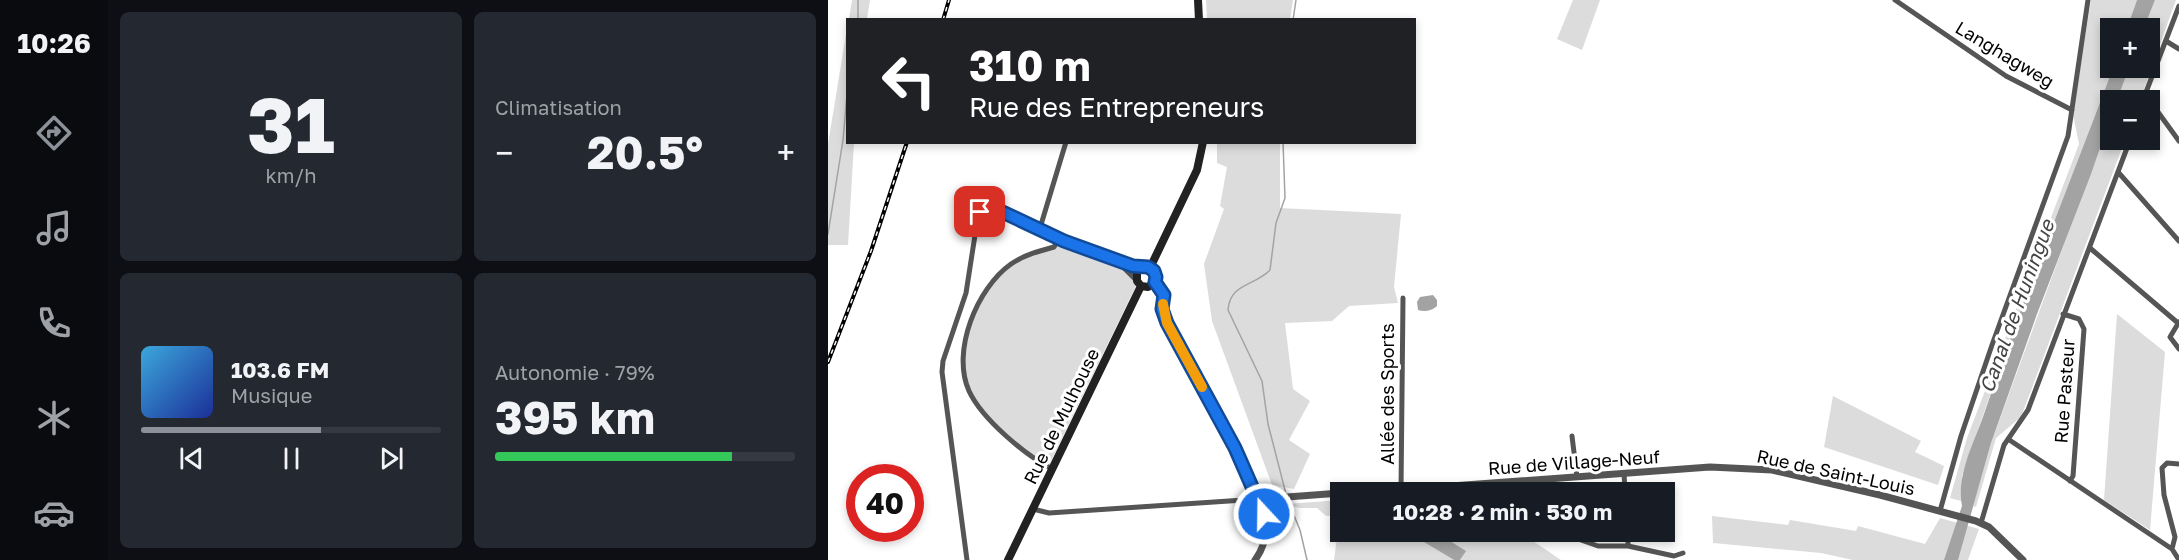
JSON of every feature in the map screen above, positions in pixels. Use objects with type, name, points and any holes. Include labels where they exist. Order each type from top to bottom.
[{"type":"main road","points":[[1197,0],[1199,18]]},
{"type":"main road","points":[[1146,268],[1156,274],[1155,282],[1148,287],[1139,284],[1136,275],[1146,268],[1197,170],[1203,144]]},
{"type":"main road","name":"Rue de Mulhouse","points":[[1008,560],[1139,284]]},
{"type":"street","name":"Langhagweg","points":[[1895,0],[2006,76],[2072,110]]},
{"type":"street","points":[[1940,512],[1961,436],[2068,136],[2088,0]]},
{"type":"street","points":[[2150,90],[2179,6]]},
{"type":"street","points":[[2166,41],[2179,49]]},
{"type":"street","points":[[2160,117],[2179,141]]},
{"type":"street","points":[[1040,228],[1065,144]]},
{"type":"street","points":[[2024,560],[1999,536],[1978,522],[2004,445],[2028,410],[2126,150]]},
{"type":"street","points":[[2118,172],[2179,241]]},
{"type":"street","points":[[968,560],[942,372],[943,361],[966,293],[976,220],[980,212],[986,208],[994,208],[1059,239],[1113,259],[1146,268]]},
{"type":"street","points":[[1052,469],[993,424],[983,413],[969,391],[963,358],[971,321],[985,291],[1012,264],[1024,256],[1054,247],[1059,239]]},
{"type":"street","points":[[2090,248],[2178,323],[2170,337],[2179,349]]},
{"type":"street","points":[[1113,259],[1124,267],[1139,284]]},
{"type":"street","points":[[1155,282],[1164,295],[1162,309],[1167,323],[1235,448],[1259,499],[1266,529],[1263,547],[1255,560]]},
{"type":"street","name":"Allée des Sports","points":[[1401,482],[1403,298]]},
{"type":"street","name":"Rue Pasteur","points":[[2063,314],[2079,319],[2084,329],[2073,476],[2070,481]]},
{"type":"street","points":[[1572,436],[1577,477]]},
{"type":"street","points":[[2008,439],[2172,549],[2179,560]]},
{"type":"street","points":[[2172,549],[2175,537],[2163,495],[2162,468],[2167,463],[2179,464]]},
{"type":"street","name":"Rue de Saint-Louis","points":[[1710,467],[1772,470],[1954,514],[1978,522]]},
{"type":"street","name":"Rue de Village-Neuf","points":[[1509,482],[1710,467]]},
{"type":"street","points":[[1624,473],[1624,482]]},
{"type":"street","points":[[1033,508],[1049,513],[1330,494]]},
{"type":"street","points":[[1587,542],[1598,546],[1628,546],[1674,556],[1683,553]]},
{"type":"shaded area","points":[[852,0],[870,0],[867,18],[849,18]]},
{"type":"shaded area","points":[[1206,0],[1293,0],[1290,18],[1207,18]]},
{"type":"shaded area","points":[[1573,0],[1600,0],[1582,50],[1557,39]]},
{"type":"shaded area","points":[[2091,0],[2137,0],[2131,18],[2100,18],[2100,78],[2109,78],[2105,90],[2100,90],[2100,102],[1996,378],[1962,475],[1961,501],[1950,498],[1967,438],[2079,144],[2073,115]]},
{"type":"shaded area","points":[[2137,0],[2155,0],[2148,18],[2131,18]]},
{"type":"shaded area","points":[[2155,0],[2176,0],[2160,44],[2160,18],[2148,18]]},
{"type":"shaded area","points":[[846,34],[846,144],[854,144],[848,245],[828,245],[828,144]]},
{"type":"shaded area","points":[[2109,78],[2125,78],[2121,90],[2105,90]]},
{"type":"shaded area","points":[[2125,78],[2148,78],[2144,90],[2121,90]]},
{"type":"shaded area","points":[[2100,102],[2100,148],[1991,443],[1958,560],[1944,560],[1962,506],[1962,483],[1967,459]]},
{"type":"shaded area","points":[[1217,144],[1280,144],[1280,208],[1401,214],[1394,287],[1398,303],[1349,306],[1332,321],[1285,323],[1293,389],[1310,401],[1289,440],[1310,454],[1294,489],[1272,485],[1212,321],[1204,264],[1224,209],[1220,206],[1227,167],[1217,163]]},
{"type":"shaded area","points":[[2100,146],[2100,150],[2121,150],[2021,417],[1996,438],[1976,507],[1973,506],[1991,443]]},
{"type":"shaded area","points":[[1059,239],[1113,259],[1129,272],[1136,286],[1048,467],[993,424],[969,391],[963,358],[968,333],[985,291],[1012,264],[1054,247]]},
{"type":"shaded area","points":[[1433,295],[1437,300],[1437,306],[1428,311],[1418,310],[1417,302],[1420,297]]},
{"type":"shaded area","points":[[2117,314],[2165,352],[2150,530],[2104,500]]},
{"type":"shaded area","points":[[1833,396],[1921,441],[1915,452],[1944,466],[1938,485],[1824,447]]},
{"type":"shaded area","points":[[1330,501],[1330,516],[1326,516],[1317,508],[1299,508],[1286,504]]},
{"type":"shaded area","points":[[1712,516],[1788,525],[1790,520],[1856,531],[1858,526],[1925,544],[1940,518],[1979,529],[1968,560],[1853,560],[1821,553],[1713,543]]},
{"type":"shaded area","points":[[1336,542],[1425,542],[1454,560],[1334,560]]},
{"type":"shaded area","points":[[1424,542],[1452,542],[1466,551],[1460,560],[1454,560]]},
{"type":"shaded area","points":[[1451,542],[1534,542],[1561,560],[1460,560],[1465,551]]},
{"type":"waterway","points":[[858,0],[858,18]]},
{"type":"waterway","points":[[1293,18],[1296,0]]},
{"type":"waterway","points":[[828,234],[846,106]]},
{"type":"waterway","points":[[1283,144],[1285,198],[1276,223],[1270,270],[1238,290],[1233,295],[1228,310],[1262,381],[1268,424],[1286,494]]},
{"type":"waterway","points":[[1288,501],[1300,530],[1307,560]]},
{"type":"railway","points":[[944,18],[949,0]]},
{"type":"railway","points":[[828,362],[871,251],[906,144]]},
{"type":"slow traffic","points":[[1163,304],[1162,309],[1167,323],[1202,387]]},
{"type":"route","points":[[980,212],[986,208],[994,208],[1033,224],[1064,241],[1133,266],[1151,268],[1154,271],[1155,282],[1164,295],[1162,309],[1167,323],[1235,448],[1264,514]]},
{"type":"water label","name":"Canal de Huningue","points":[[2016,306]]}]
